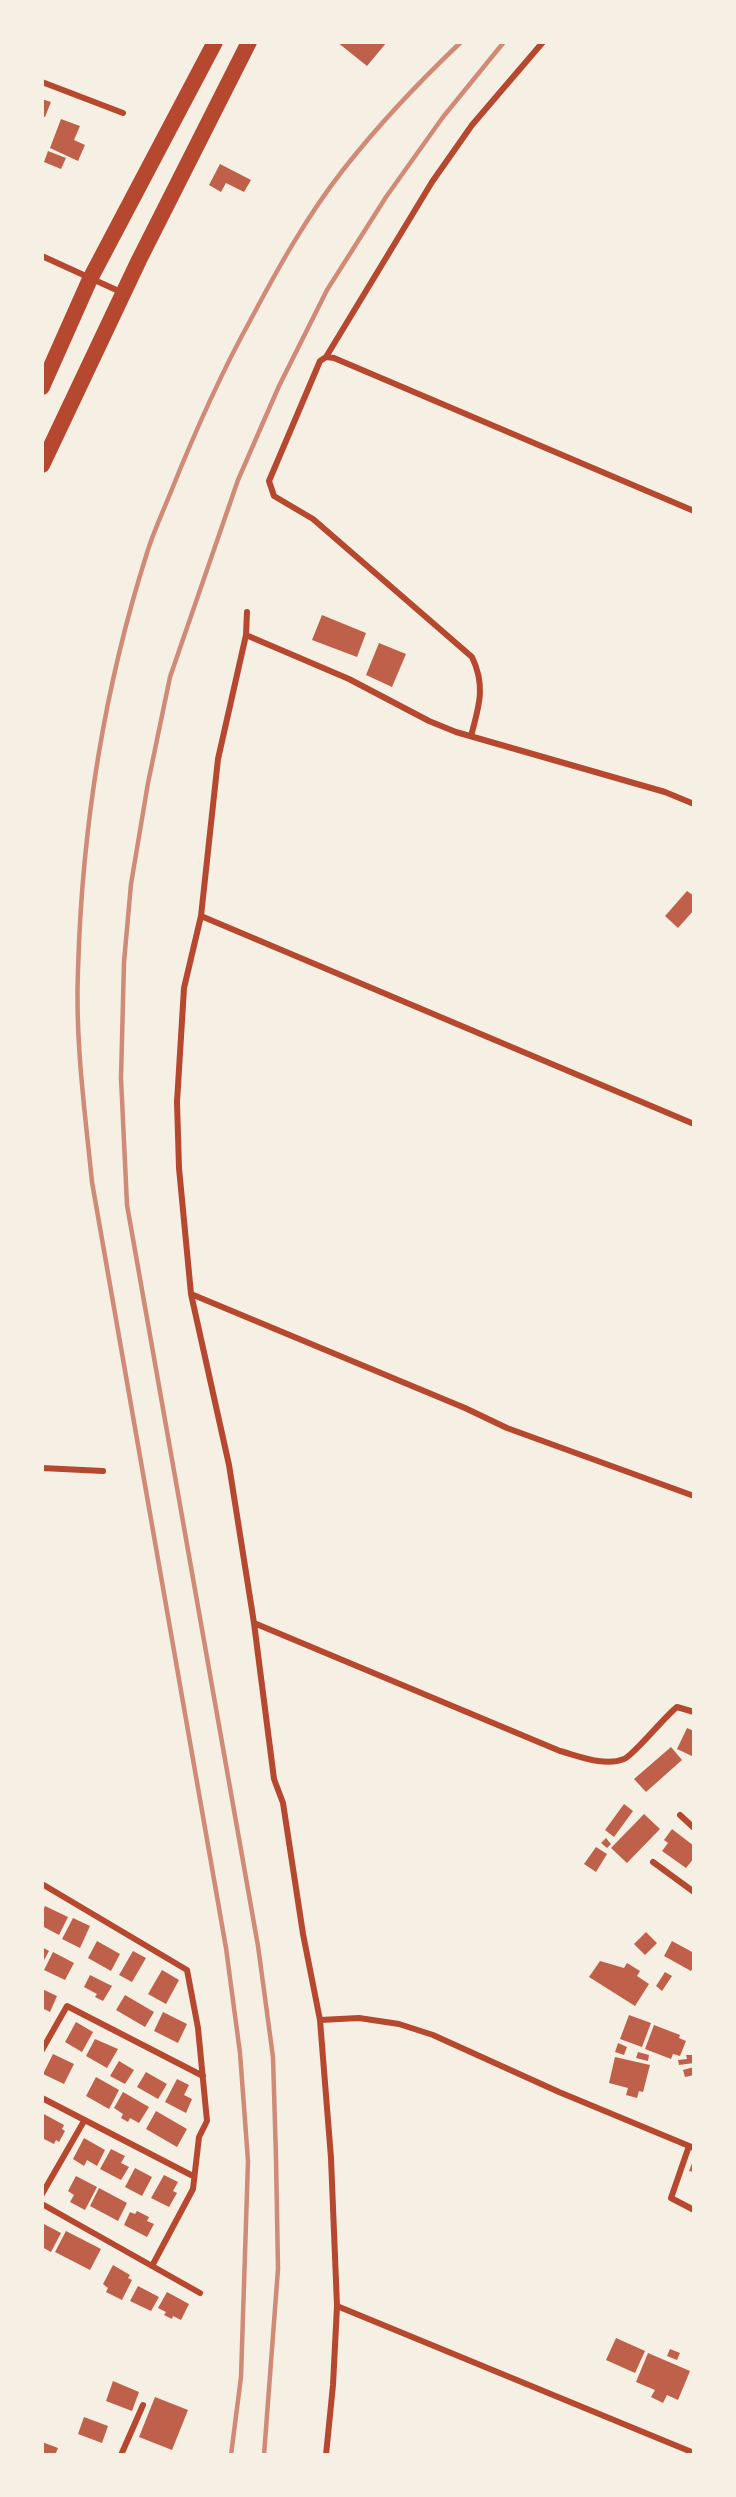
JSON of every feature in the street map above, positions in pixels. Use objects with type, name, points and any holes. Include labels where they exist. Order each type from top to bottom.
[{"type":"highway","points":[[42,387],[90,279],[214,42]]},
{"type":"highway","points":[[42,465],[123,293],[249,42]]},
{"type":"street","points":[[471,736],[482,690],[478,668],[472,657],[313,519],[274,496],[268,482],[320,361],[326,357],[432,182],[472,125],[543,42]]},
{"type":"street","points":[[42,82],[123,113]]},
{"type":"street","points":[[42,256],[123,293]]},
{"type":"street","points":[[326,357],[334,358],[694,511]]},
{"type":"street","points":[[247,612],[246,635],[218,759],[201,916],[184,988],[177,1102],[179,1168],[191,1294],[229,1465],[254,1623],[274,1779],[283,1803],[303,1934],[320,2020],[331,2158],[337,2306],[333,2385],[326,2455]]},
{"type":"street","points":[[246,635],[349,679],[429,721],[471,736],[665,792],[694,804]]},
{"type":"street","points":[[201,916],[694,1124]]},
{"type":"street","points":[[191,1294],[507,1428],[694,1496]]},
{"type":"street","points":[[42,1468],[103,1471]]},
{"type":"street","points":[[254,1623],[560,1751],[590,1760],[615,1762],[627,1759],[664,1716],[677,1707],[694,1712]]},
{"type":"street","points":[[680,1815],[694,1828]]},
{"type":"street","points":[[652,1862],[694,1892]]},
{"type":"street","points":[[42,1886],[188,1970],[198,2028],[207,2121],[199,2138],[193,2189],[152,2266]]},
{"type":"street","points":[[42,2050],[67,2007],[202,2076]]},
{"type":"street","points":[[320,2020],[359,2018],[399,2024],[433,2035],[691,2147],[671,2198],[694,2210]]},
{"type":"street","points":[[42,2098],[193,2176]]},
{"type":"street","points":[[42,2194],[84,2121]]},
{"type":"street","points":[[42,2204],[200,2293]]},
{"type":"street","points":[[337,2306],[694,2453]]},
{"type":"street","points":[[121,2455],[142,2405]]},
{"type":"building","points":[[337,42],[387,42],[367,66]]},
{"type":"building","points":[[42,99],[51,102],[45,117],[42,116]]},
{"type":"building","points":[[61,119],[80,126],[74,140],[85,145],[78,161],[50,148]]},
{"type":"building","points":[[48,151],[66,158],[61,169],[44,162]]},
{"type":"building","points":[[220,164],[251,180],[244,192],[226,183],[221,192],[209,185]]},
{"type":"building","points":[[322,615],[366,633],[357,657],[312,640]]},
{"type":"building","points":[[379,643],[406,654],[392,687],[366,675]]},
{"type":"building","points":[[687,891],[694,896],[694,910],[678,928],[665,916]]},
{"type":"building","points":[[687,1728],[694,1731],[694,1757],[677,1749]]},
{"type":"building","points":[[671,1747],[682,1760],[646,1792],[634,1779]]},
{"type":"building","points":[[624,1804],[633,1811],[614,1837],[605,1830]]},
{"type":"building","points":[[644,1814],[660,1829],[627,1863],[611,1848]]},
{"type":"building","points":[[672,1829],[694,1846],[694,1858],[686,1868],[662,1851],[668,1843],[664,1840]]},
{"type":"building","points":[[606,1838],[611,1844],[607,1848],[601,1843]]},
{"type":"building","points":[[596,1847],[607,1854],[596,1872],[584,1864]]},
{"type":"building","points":[[45,1906],[68,1917],[59,1935],[42,1926],[42,1912]]},
{"type":"building","points":[[73,1918],[90,1926],[80,1948],[62,1939]]},
{"type":"building","points":[[646,1932],[657,1943],[645,1955],[634,1944]]},
{"type":"building","points":[[97,1941],[120,1954],[111,1971],[88,1958]]},
{"type":"building","points":[[672,1941],[694,1953],[694,1965],[691,1971],[664,1956]]},
{"type":"building","points":[[42,1947],[49,1951],[42,1964]]},
{"type":"building","points":[[133,1951],[146,1958],[132,1982],[119,1975]]},
{"type":"building","points":[[53,1952],[74,1963],[65,1980],[44,1970]]},
{"type":"building","points":[[600,1961],[624,1968],[627,1963],[640,1971],[637,1976],[649,1984],[635,2006],[589,1977]]},
{"type":"building","points":[[162,1970],[179,1980],[166,2004],[148,1994]]},
{"type":"building","points":[[665,1972],[672,1976],[662,1991],[656,1986]]},
{"type":"building","points":[[90,1975],[112,1986],[103,2001],[95,1997],[97,1994],[84,1987]]},
{"type":"building","points":[[42,1989],[57,1996],[50,2012],[42,2008]]},
{"type":"building","points":[[125,1995],[154,2012],[145,2027],[116,2010]]},
{"type":"building","points":[[163,2012],[187,2024],[178,2043],[154,2031]]},
{"type":"building","points":[[629,2015],[651,2023],[642,2047],[620,2039]]},
{"type":"building","points":[[76,2022],[93,2032],[82,2052],[65,2042]]},
{"type":"building","points":[[654,2025],[680,2035],[679,2038],[686,2041],[680,2056],[673,2054],[671,2059],[645,2049]]},
{"type":"building","points":[[95,2039],[118,2049],[107,2068],[86,2056]]},
{"type":"building","points":[[618,2043],[627,2047],[624,2055],[615,2052]]},
{"type":"building","points":[[638,2052],[649,2055],[648,2061],[636,2058]]},
{"type":"building","points":[[53,2054],[74,2064],[64,2084],[43,2074]]},
{"type":"building","points":[[686,2055],[694,2055],[694,2063],[679,2065],[678,2060],[687,2059]]},
{"type":"building","points":[[615,2057],[650,2065],[643,2092],[639,2091],[637,2098],[626,2095],[628,2088],[609,2083]]},
{"type":"building","points":[[119,2061],[134,2070],[125,2084],[110,2076]]},
{"type":"building","points":[[694,2067],[694,2075],[685,2077],[683,2070]]},
{"type":"building","points":[[146,2072],[167,2084],[158,2099],[137,2087]]},
{"type":"building","points":[[96,2077],[119,2090],[109,2109],[86,2096]]},
{"type":"building","points":[[177,2079],[189,2085],[184,2095],[192,2099],[186,2113],[165,2102]]},
{"type":"building","points":[[123,2092],[149,2107],[139,2123],[130,2118],[128,2122],[121,2118],[123,2114],[114,2108]]},
{"type":"building","points":[[156,2111],[187,2129],[177,2147],[146,2129]]},
{"type":"building","points":[[42,2113],[64,2125],[62,2129],[65,2131],[59,2142],[56,2140],[54,2144],[42,2138]]},
{"type":"building","points":[[84,2138],[105,2150],[97,2166],[87,2160],[84,2166],[73,2159]]},
{"type":"building","points":[[111,2149],[125,2156],[121,2163],[129,2167],[121,2180],[100,2169]]},
{"type":"building","points":[[694,2158],[694,2172],[689,2171]]},
{"type":"building","points":[[135,2168],[152,2177],[142,2196],[125,2187]]},
{"type":"building","points":[[164,2175],[178,2182],[173,2191],[177,2193],[169,2207],[151,2198]]},
{"type":"building","points":[[76,2176],[97,2187],[85,2210],[70,2202],[74,2195],[68,2191]]},
{"type":"building","points":[[99,2188],[127,2203],[118,2221],[90,2206]]},
{"type":"building","points":[[137,2211],[149,2217],[147,2221],[154,2224],[147,2237],[124,2225],[130,2212],[135,2214]]},
{"type":"building","points":[[42,2223],[61,2233],[51,2252],[42,2247]]},
{"type":"building","points":[[66,2231],[101,2249],[90,2270],[55,2252]]},
{"type":"building","points":[[113,2265],[130,2275],[128,2278],[132,2280],[122,2300],[106,2292],[108,2288],[103,2284]]},
{"type":"building","points":[[138,2286],[159,2297],[151,2311],[130,2301]]},
{"type":"building","points":[[167,2292],[189,2304],[181,2320],[164,2315],[166,2312],[158,2308]]},
{"type":"building","points":[[616,2338],[645,2351],[635,2373],[606,2360]]},
{"type":"building","points":[[670,2349],[680,2353],[677,2360],[667,2356]]},
{"type":"building","points":[[648,2353],[690,2371],[678,2400],[667,2395],[663,2403],[651,2397],[655,2390],[636,2382]]},
{"type":"building","points":[[113,2381],[139,2392],[132,2411],[106,2401]]},
{"type":"building","points":[[155,2397],[188,2410],[172,2450],[139,2437]]},
{"type":"building","points":[[84,2417],[108,2426],[102,2443],[78,2434]]},
{"type":"building","points":[[42,2442],[58,2448],[55,2455],[42,2455]]},
{"type":"railway","points":[[231,2455],[241,2377],[248,2161],[240,2053],[226,1948],[92,1182],[81,1076],[77,997],[84,864],[107,707],[132,604],[155,531],[208,405],[272,281],[317,206],[343,170],[385,120],[461,42]]},
{"type":"railway","points":[[264,2455],[278,2269],[273,2057],[258,1946],[127,1205],[121,1078],[124,962],[131,884],[148,783],[170,677],[238,480],[279,386],[327,290],[386,197],[443,117],[504,42]]}]
